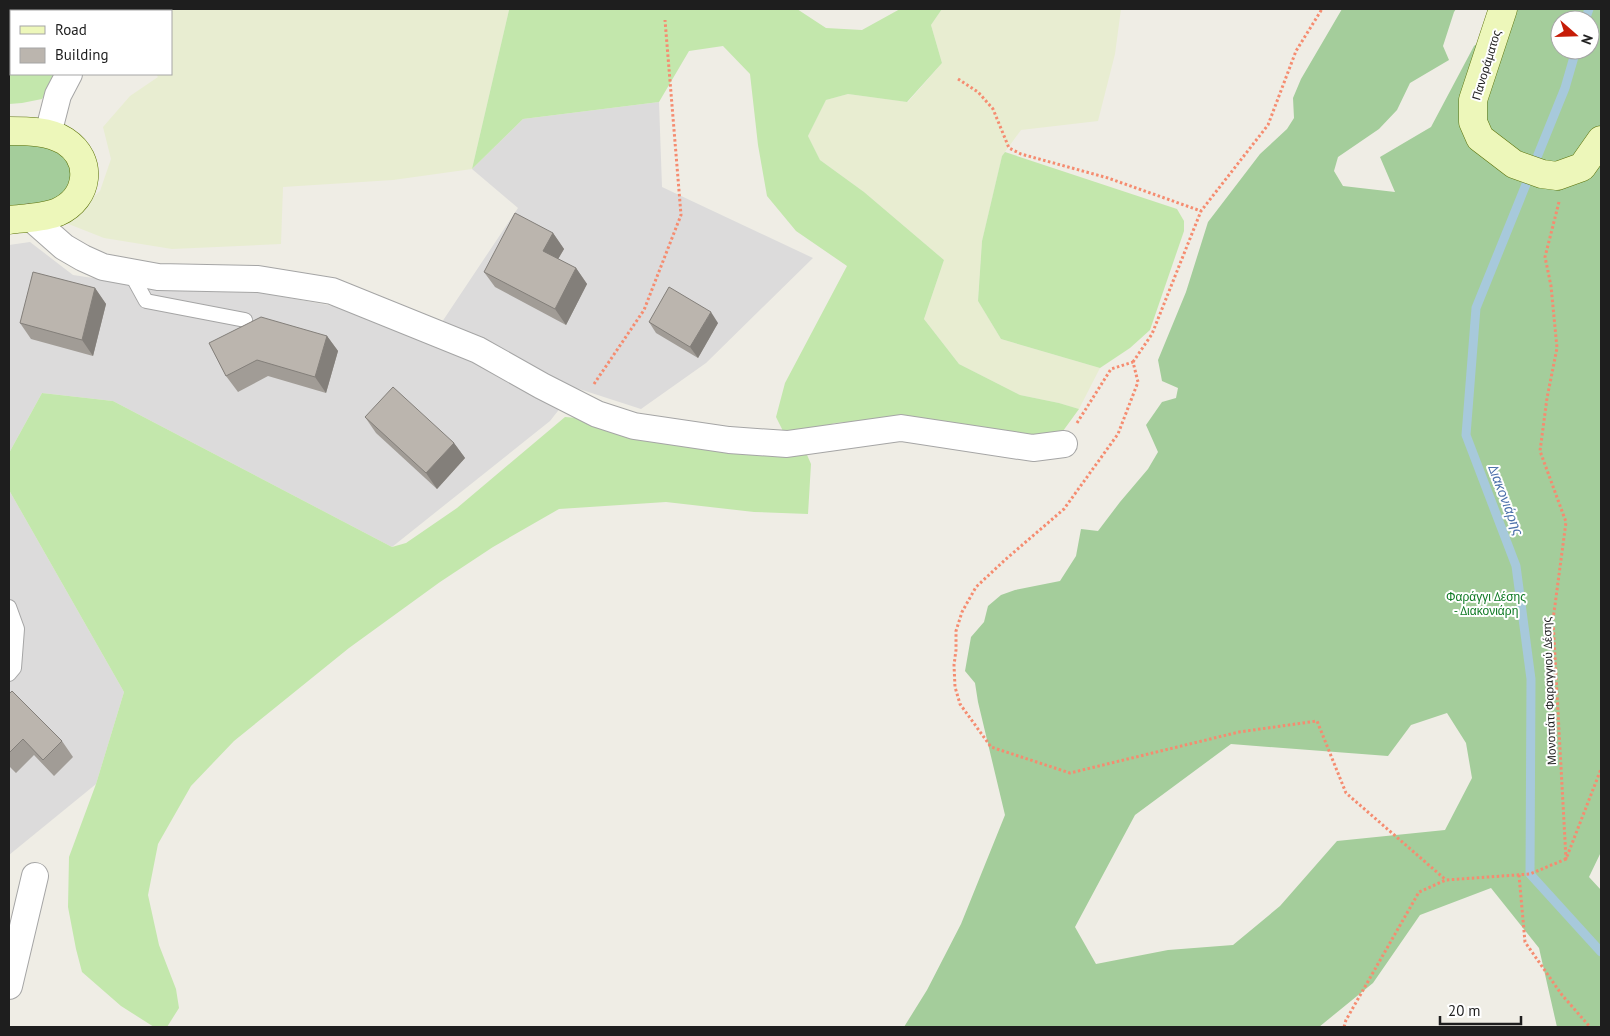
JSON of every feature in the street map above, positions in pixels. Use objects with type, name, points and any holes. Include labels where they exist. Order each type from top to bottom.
[{"type":"main road","name":"Πανοράματος","points":[[1503,9],[1473,100],[1473,122],[1480,138],[1514,164],[1554,173]]},
{"type":"main road","points":[[9,131],[48,134],[64,140],[74,148],[82,159],[85,174],[83,186],[78,196],[58,212],[19,218]]},
{"type":"main road","points":[[1554,173],[1582,167],[1601,140]]},
{"type":"street","points":[[48,134],[58,94],[68,75]]},
{"type":"street","points":[[19,218],[64,247],[103,267],[158,277],[258,279],[332,291],[478,350],[597,414],[634,426],[729,440],[787,444],[901,428],[1033,448],[1064,444]]},
{"type":"street","points":[[9,986],[35,876]]},
{"type":"lane","points":[[130,272],[146,301],[245,320]]},
{"type":"lane","points":[[9,607],[17,629],[14,668],[9,674]]},
{"type":"path","points":[[1064,444],[1111,369],[1133,362],[1152,334],[1200,211],[1268,125],[1296,51],[1322,9]]},
{"type":"path","points":[[580,405],[644,310],[681,215],[665,20]]},
{"type":"path","points":[[958,79],[978,92],[993,110],[1009,148],[1021,154],[1108,178],[1200,211]]},
{"type":"path","name":"Μονοπάτι Φαραγγιού Δέσης","points":[[1554,173],[1545,257],[1551,286],[1557,348],[1547,398],[1540,451],[1566,522],[1554,620],[1566,859]]},
{"type":"path","points":[[1133,362],[1138,382],[1118,434],[1064,509],[976,587],[962,612],[956,631],[954,665],[955,687],[960,704],[991,747],[1070,773],[1239,732],[1317,721],[1346,793],[1446,880]]},
{"type":"path","points":[[1344,1027],[1346,1020],[1420,892],[1446,880],[1530,874],[1566,859],[1601,769]]},
{"type":"path","points":[[1519,875],[1525,942],[1562,995],[1590,1027]]},
{"type":"shaded area","points":[[659,102],[662,187],[813,258],[706,363],[641,409],[576,388],[550,421],[392,547],[113,401],[42,393],[9,453],[9,245],[30,242],[73,275],[166,289],[263,293],[333,306],[428,343],[518,208],[472,169],[523,119]]},
{"type":"shaded area","points":[[9,490],[124,692],[96,784],[9,855]]},
{"type":"green space","points":[[9,9],[90,9],[10,10],[10,75],[54,75],[42,99],[9,104]]},
{"type":"green space","points":[[511,9],[509,10],[472,169],[393,180],[283,187],[281,244],[172,249],[104,238],[66,223],[100,191],[111,159],[103,127],[130,96],[158,77],[157,75],[172,75],[172,10],[144,10]]},
{"type":"green space","points":[[797,9],[826,28],[862,30],[900,9],[942,9],[931,25],[942,63],[907,102],[848,94],[826,100],[808,136],[820,160],[864,192],[944,260],[924,319],[959,364],[1020,395],[1079,409],[1063,431],[1033,436],[901,418],[835,423],[807,432],[783,431],[776,417],[785,383],[847,266],[796,231],[767,196],[758,145],[750,74],[723,46],[689,51],[659,102],[523,119],[472,169],[509,10]]},
{"type":"green space","points":[[942,9],[1121,9],[1115,54],[1098,121],[1021,130],[1002,156],[982,241],[978,301],[1001,339],[1100,368],[1079,409],[1020,395],[959,364],[924,319],[944,260],[864,192],[820,160],[808,136],[826,100],[848,94],[908,102],[942,63],[931,25]]},
{"type":"green space","name":"Φαράγγι Δέσης - Διακονιάρη","points":[[1342,9],[1456,9],[1443,46],[1449,60],[1410,83],[1397,110],[1379,129],[1338,157],[1334,171],[1343,186],[1395,192],[1380,157],[1431,127],[1474,46],[1519,9],[1601,9],[1601,852],[1589,877],[1601,890],[1601,1027],[1557,1027],[1539,948],[1491,888],[1420,915],[1373,983],[1319,1027],[904,1027],[927,990],[961,924],[1005,815],[975,683],[965,671],[971,637],[984,622],[988,606],[1001,595],[1015,590],[1060,581],[1076,556],[1081,529],[1098,531],[1148,469],[1158,452],[1146,425],[1162,402],[1176,398],[1178,388],[1162,381],[1158,360],[1186,292],[1208,222],[1260,154],[1287,129],[1294,118],[1293,98],[1301,79]],"holes":[[[1447,713],[1466,743],[1472,778],[1445,830],[1337,841],[1280,906],[1233,945],[1168,950],[1096,964],[1075,927],[1135,815],[1231,744],[1388,756],[1411,725]]]},
{"type":"green space","points":[[9,140],[62,148],[74,169],[68,190],[50,203],[9,210]]},
{"type":"green space","points":[[1005,152],[1177,209],[1184,221],[1184,231],[1150,330],[1130,348],[1100,368],[1001,339],[978,301],[982,241],[1002,156]]},
{"type":"green space","points":[[42,393],[113,401],[392,547],[406,543],[457,508],[565,417],[804,448],[811,464],[808,514],[754,512],[666,502],[559,509],[493,547],[440,582],[349,648],[234,741],[191,786],[158,844],[148,895],[159,945],[176,989],[179,1008],[167,1027],[154,1027],[121,1006],[82,972],[68,907],[69,857],[96,784],[124,692],[9,490],[9,453]]},
{"type":"building","points":[[515,213],[553,233],[543,251],[576,268],[555,309],[484,272]]},
{"type":"building","points":[[33,272],[95,288],[82,340],[20,323]]},
{"type":"building","points":[[669,287],[711,312],[690,347],[649,322]]},
{"type":"building","points":[[261,317],[327,336],[315,377],[257,360],[226,376],[209,343]]},
{"type":"building","points":[[393,387],[454,443],[426,473],[365,417]]},
{"type":"building","points":[[12,691],[62,741],[43,760],[23,739],[9,753],[9,694]]},
{"type":"waterway","name":"Διακονιάρης","points":[[1573,60],[1565,88],[1476,308],[1466,435],[1516,566],[1531,679],[1530,874],[1601,952]]}]
